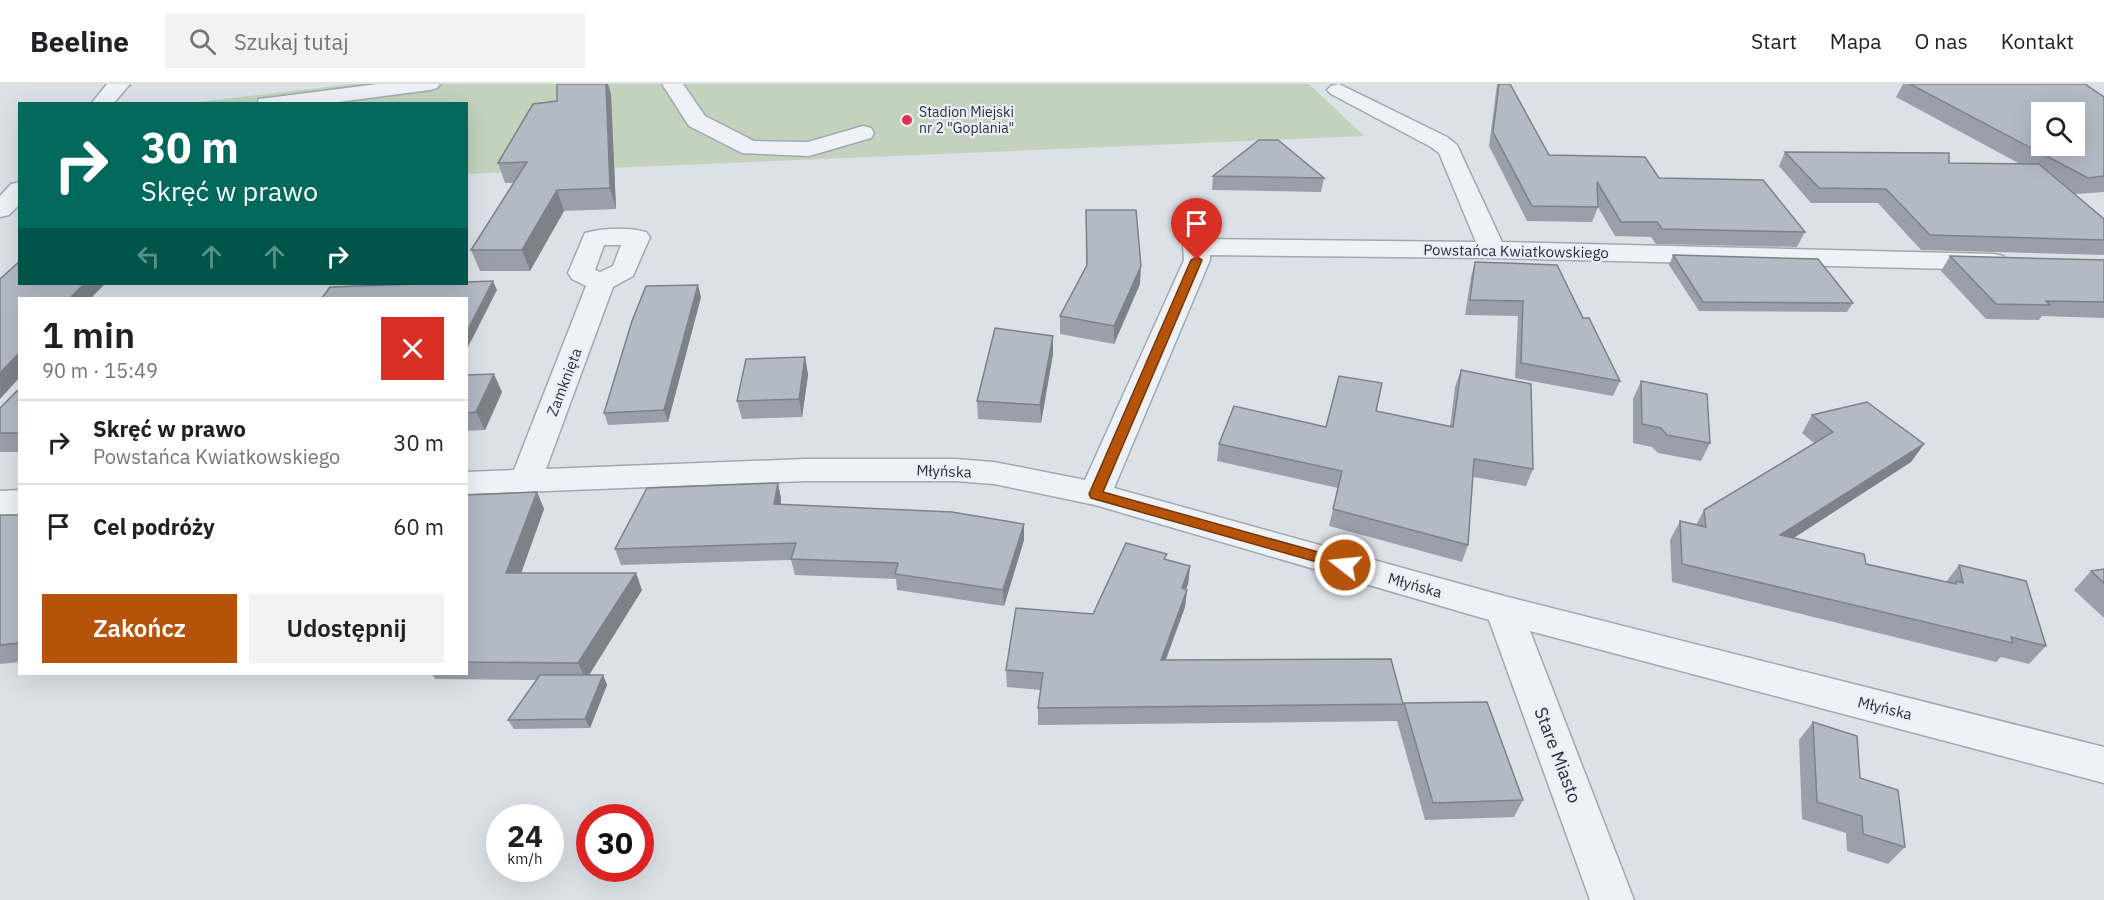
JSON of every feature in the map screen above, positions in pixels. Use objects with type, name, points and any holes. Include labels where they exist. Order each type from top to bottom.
[{"type":"street","points":[[102,102],[119,84]]},
{"type":"street","points":[[278,102],[358,88],[430,84]]},
{"type":"street","points":[[672,84],[697,122],[750,148],[809,149],[863,133]]},
{"type":"street","points":[[1338,90],[1439,142],[1449,150],[1492,250]]},
{"type":"street","points":[[0,210],[18,191]]},
{"type":"street","name":"Powstańca Kwiatkowskiego","points":[[1095,494],[1197,260],[1196,247],[1492,250],[2022,263]]},
{"type":"street","name":"Zamknięta","points":[[526,480],[601,283]]},
{"type":"street","name":"Młyńska","points":[[468,483],[806,470],[955,470],[994,473],[1095,494],[1504,610],[2104,765]]},
{"type":"street","points":[[0,502],[18,502]]},
{"type":"street","name":"Stare Miasto","points":[[1504,610],[1612,900]]},
{"type":"green space","name":"Stadion Miejski nr 2 \"Goplania\"","points":[[353,84],[1309,84],[1364,136],[468,174],[468,102],[198,102]]},
{"type":"building","points":[[557,84],[606,84],[610,188],[557,190],[522,250],[471,250],[527,162],[498,163],[533,104],[557,101]]},
{"type":"building","points":[[1499,84],[1510,84],[1549,155],[1645,157],[1659,178],[1763,180],[1805,232],[1662,229],[1657,222],[1621,222],[1597,182],[1598,207],[1532,206],[1493,132]]},
{"type":"building","points":[[1910,84],[2085,84],[2104,97],[2104,176],[2088,178],[2046,156],[2085,156],[2085,102],[2031,102],[2031,148]]},
{"type":"building","points":[[1259,140],[1278,140],[1324,178],[1213,176]]},
{"type":"building","points":[[1785,152],[1949,153],[1949,163],[2039,164],[2104,219],[2104,240],[1930,235],[1886,189],[1819,188]]},
{"type":"building","points":[[1086,210],[1136,210],[1141,266],[1114,326],[1060,316],[1087,265]]},
{"type":"building","points":[[1673,255],[1818,259],[1853,303],[1703,302]]},
{"type":"building","points":[[1950,256],[2104,260],[2104,302],[2046,301],[2050,305],[1996,304]]},
{"type":"building","points":[[1475,262],[1557,265],[1583,318],[1589,318],[1620,381],[1521,363],[1523,301],[1470,300]]},
{"type":"building","points":[[18,263],[18,285],[83,285],[71,297],[18,297],[18,354],[0,373],[0,279]]},
{"type":"building","points":[[493,281],[468,329],[468,297],[323,297],[330,287],[468,285],[468,282]]},
{"type":"building","points":[[698,285],[664,410],[604,413],[632,321],[646,286]]},
{"type":"building","points":[[995,328],[1053,336],[1040,405],[977,401]]},
{"type":"building","points":[[805,357],[799,399],[737,401],[746,359]]},
{"type":"building","points":[[1461,370],[1531,384],[1533,469],[1474,459],[1468,545],[1333,509],[1342,471],[1219,444],[1234,406],[1326,427],[1339,376],[1382,383],[1376,411],[1453,427]]},
{"type":"building","points":[[494,374],[476,412],[468,413],[468,375]]},
{"type":"building","points":[[1641,381],[1707,394],[1710,443],[1667,435],[1661,428],[1642,424]]},
{"type":"building","points":[[17,391],[18,433],[0,433],[0,408]]},
{"type":"building","points":[[1867,402],[1924,444],[1780,535],[1864,554],[1866,564],[1956,584],[1956,581],[1963,583],[1959,565],[2026,581],[2046,646],[2011,637],[2013,643],[1682,564],[1680,521],[1706,527],[1704,510],[1833,432],[1812,415]]},
{"type":"building","points":[[778,483],[774,504],[952,512],[1024,524],[1003,590],[895,574],[898,563],[791,559],[796,543],[615,549],[647,488]]},
{"type":"building","points":[[537,492],[506,573],[636,573],[578,663],[468,662],[468,495]]},
{"type":"building","points":[[0,515],[18,515],[18,643],[0,645]]},
{"type":"building","points":[[1126,543],[1167,554],[1164,559],[1190,566],[1182,588],[1187,590],[1161,660],[1391,659],[1403,704],[1038,708],[1043,673],[1006,670],[1016,608],[1093,614]]},
{"type":"building","points":[[2104,569],[2104,583],[2091,571]]},
{"type":"building","points":[[540,675],[603,675],[585,719],[508,720]]},
{"type":"building","points":[[1487,702],[1523,800],[1433,803],[1404,703]]},
{"type":"building","points":[[1813,722],[1857,736],[1860,778],[1898,790],[1905,847],[1863,834],[1862,816],[1817,802]]},
{"type":"place","name":"Stadion Miejski nr 2 \"Goplania\"","points":[[907,120]]},
{"type":"route","points":[[1197,260],[1095,494],[1345,565]]}]
